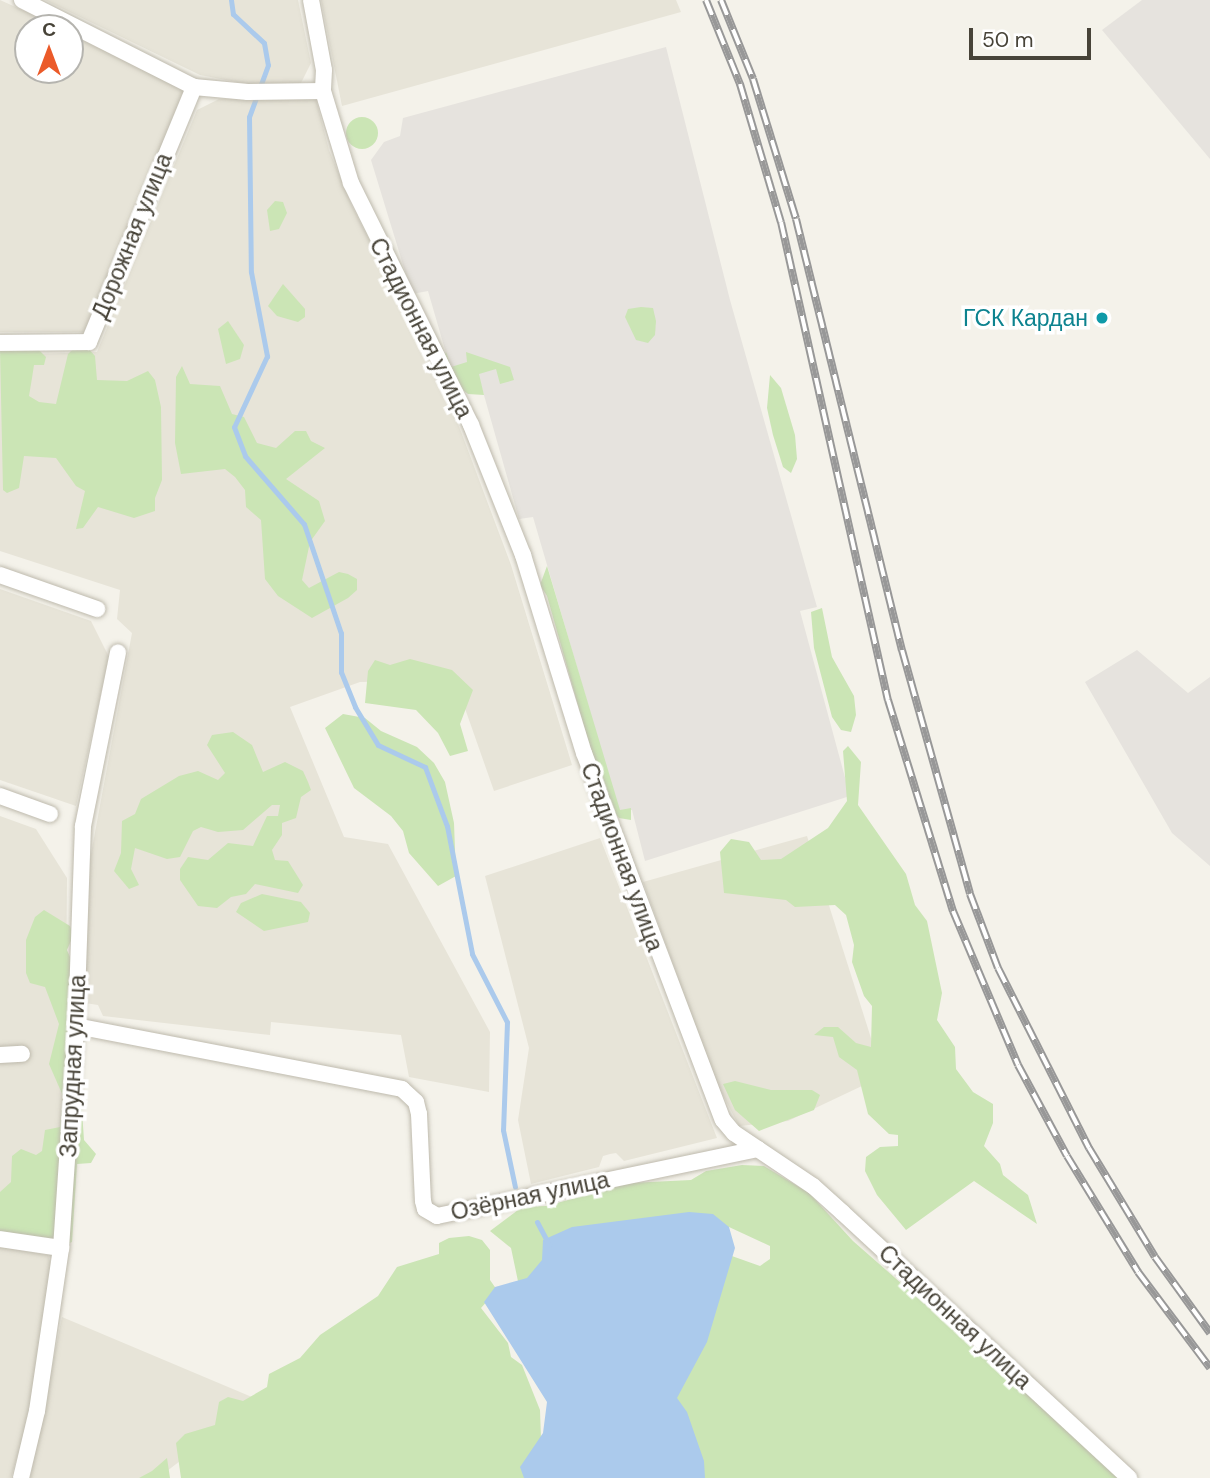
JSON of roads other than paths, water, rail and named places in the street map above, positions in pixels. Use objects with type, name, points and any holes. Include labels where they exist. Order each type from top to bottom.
[{"type":"street","points":[[22,0],[194,87],[248,92],[323,90]]},
{"type":"street","name":"Стадионная улица","points":[[311,0],[324,70],[323,90],[351,183],[471,425],[523,555],[583,753],[714,1102],[734,1133],[843,1213],[1129,1478]]},
{"type":"street","name":"Дорожная улица","points":[[0,343],[89,342],[194,87]]},
{"type":"street","points":[[0,575],[97,608]]},
{"type":"street","name":"Запрудная улица","points":[[21,1478],[37,1411],[61,1248],[76,1026],[83,826],[118,653]]},
{"type":"street","points":[[0,796],[50,814]]},
{"type":"street","name":"Озёрная улица","points":[[76,1026],[402,1089],[416,1102],[419,1114],[423,1201],[425,1209],[437,1216],[758,1149]]},
{"type":"street","points":[[0,1055],[22,1054]]},
{"type":"street","points":[[0,1239],[61,1248]]},
{"type":"water","points":[[689,1212],[713,1214],[729,1227],[735,1248],[707,1342],[677,1398],[687,1412],[704,1461],[705,1478],[524,1478],[520,1467],[543,1433],[547,1402],[484,1302],[495,1287],[527,1278],[542,1260],[543,1240],[572,1227]]},
{"type":"waterway","points":[[231,0],[233,14],[264,43],[268,65],[249,117],[251,272],[267,356],[234,427],[245,456],[304,524],[341,633],[341,672],[355,707],[378,745],[425,767],[447,826],[472,954],[507,1022],[503,1130],[515,1187]]},
{"type":"waterway","points":[[537,1222],[549,1245]]},
{"type":"railway","points":[[706,0],[740,84],[781,222],[888,700],[953,911],[1018,1065],[1067,1156],[1138,1272],[1210,1368]]},
{"type":"railway","points":[[721,0],[753,79],[796,219],[902,650],[970,894],[998,968],[1089,1148],[1155,1257],[1210,1333]]},
{"type":"place","name":"ГСК Кардан","points":[[1102,318]]}]
